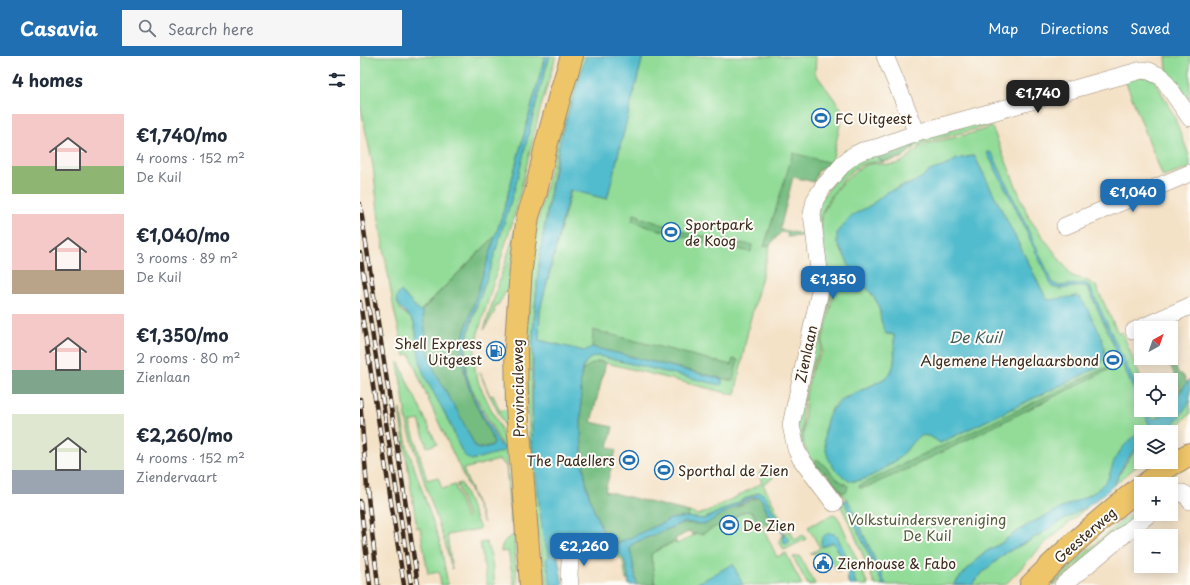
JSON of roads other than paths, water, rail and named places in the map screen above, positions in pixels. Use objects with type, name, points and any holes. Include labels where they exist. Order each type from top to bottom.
[{"type":"main road","name":"Provincialeweg","points":[[531,585],[517,407],[516,344],[521,268],[528,216],[536,192],[546,146],[572,56]]},
{"type":"main road","name":"Provincialeweg","points":[[536,192],[526,317],[523,397],[532,514],[543,585]]},
{"type":"main road","points":[[1178,453],[1190,444]]},
{"type":"main road","points":[[1178,461],[1190,454]]},
{"type":"main road","points":[[1155,477],[1165,469]]},
{"type":"main road","name":"Geesterweg","points":[[1031,585],[1058,558],[1134,493]]},
{"type":"street","points":[[885,56],[917,133],[1142,70],[1149,71],[1162,77],[1190,118]]},
{"type":"street","name":"Zienlaan","points":[[834,504],[801,459],[796,449],[791,425],[821,286],[812,222],[814,205],[823,187],[845,162],[854,155],[917,133]]},
{"type":"street","points":[[1065,226],[1190,173]]},
{"type":"street","points":[[1155,321],[1190,306]]},
{"type":"street","name":"Geesterweg","points":[[1063,585],[1141,521]]},
{"type":"street","points":[[570,585],[568,574],[571,550]]},
{"type":"water","points":[[545,56],[550,56],[540,89],[519,174],[491,266],[472,317],[466,344],[466,371],[471,389],[480,409],[500,445],[504,446],[504,451],[472,460],[466,457],[461,449],[450,424],[425,377],[420,359],[414,323],[398,304],[397,296],[401,291],[419,311],[422,310],[429,355],[436,374],[476,448],[481,449],[493,445],[494,443],[488,428],[475,403],[466,379],[463,365],[464,334],[504,209]]},
{"type":"water","points":[[586,56],[643,56],[607,199],[570,190],[540,310],[539,340],[584,351],[592,347],[722,379],[722,384],[720,385],[598,356],[587,361],[582,369],[581,377],[581,430],[585,478],[593,509],[608,540],[613,544],[616,544],[671,519],[686,517],[704,519],[760,492],[765,496],[784,534],[790,540],[787,544],[784,543],[783,535],[777,522],[772,523],[762,500],[758,497],[753,498],[706,524],[684,522],[632,544],[630,549],[637,585],[629,585],[626,563],[621,555],[610,550],[605,553],[594,552],[588,549],[569,533],[557,535],[555,540],[563,585],[551,585],[546,559],[549,557],[543,536],[532,450],[533,332],[540,253],[560,140]]},
{"type":"water","points":[[987,152],[992,153],[1053,283],[1059,286],[1085,283],[1090,287],[1134,382],[1134,390],[1088,288],[1085,286],[1059,289],[1052,287],[1014,205]]},
{"type":"water","name":"De Kuil","points":[[973,156],[975,157],[1046,298],[1049,300],[1077,296],[1081,299],[1101,336],[1104,350],[1102,362],[1097,368],[940,443],[929,436],[921,436],[913,442],[902,455],[880,471],[860,480],[849,480],[836,471],[826,452],[825,431],[827,422],[833,408],[838,403],[887,377],[893,367],[895,352],[894,335],[886,334],[881,321],[877,302],[869,290],[852,278],[847,260],[837,243],[837,233],[851,216],[871,205],[887,192],[910,184],[921,178],[929,171],[945,166],[957,159]]},
{"type":"water","points":[[1190,379],[1190,401],[1172,425],[1149,425],[1146,417],[1151,417],[1154,419],[1158,417],[1178,417],[1178,395]]},
{"type":"water","points":[[1134,437],[1134,451],[1125,462],[1114,485],[1110,489],[1087,507],[1031,540],[1007,552],[983,572],[972,585],[953,585],[975,561],[987,551],[1033,522],[1095,492],[1108,479],[1114,461],[1123,447]]},
{"type":"water","points":[[847,499],[886,585],[883,585],[844,501]]},
{"type":"water","points":[[829,533],[835,534],[838,538],[851,566],[856,585],[850,585],[848,582],[847,566],[833,542],[822,547],[822,538]]},
{"type":"water","points":[[733,564],[743,585],[696,585],[696,584]]},
{"type":"railway","points":[[360,204],[418,585]]},
{"type":"railway","points":[[360,253],[411,585]]},
{"type":"railway","points":[[360,302],[404,585]]},
{"type":"railway","points":[[360,399],[367,488],[378,585]]},
{"type":"railway","points":[[360,501],[370,585]]},
{"type":"place","name":"FC Uitgeest","points":[[821,118]]},
{"type":"place","name":"Sportpark de Koog","points":[[671,232]]},
{"type":"place","name":"Shell Express Uitgeest","points":[[496,351]]},
{"type":"place","name":"Algemene Hengelaarsbond","points":[[1113,360]]},
{"type":"place","name":"The Padellers","points":[[629,460]]},
{"type":"place","name":"Sporthal de Zien","points":[[664,470]]},
{"type":"place","name":"De Zien","points":[[729,525]]},
{"type":"place","name":"Zienhouse & Fabo","points":[[823,563]]},
{"type":"park label","name":"Volkstuindersvereniging De Kuil","points":[[927,528]]}]
